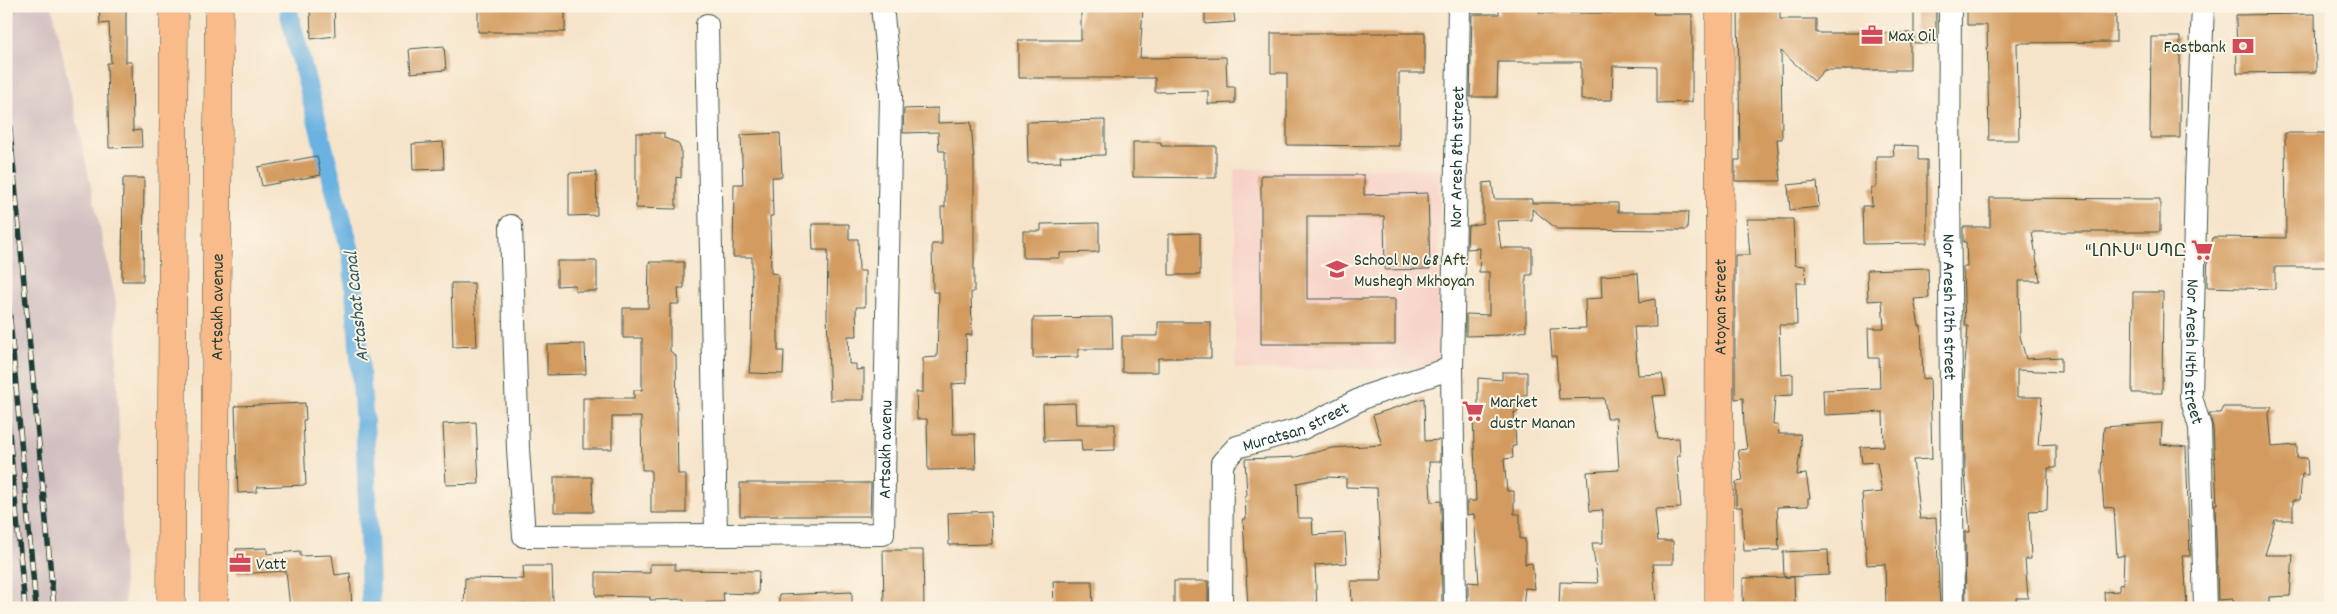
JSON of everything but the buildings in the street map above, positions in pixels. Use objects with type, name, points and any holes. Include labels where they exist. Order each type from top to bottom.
[{"type":"main road","points":[[171,608],[174,6]]},
{"type":"main road","name":"Artsakh avenue","points":[[214,608],[219,6]]},
{"type":"main road","name":"Atoyan Street","points":[[1719,608],[1720,6]]},
{"type":"street","name":"Artsakh avenu","points":[[511,226],[518,449],[524,536],[883,534],[891,94],[882,6]]},
{"type":"street","name":"Nor Aresh 8th street","points":[[1455,608],[1452,368],[1458,6]]},
{"type":"street","name":"Nor Aresh 12th street","points":[[1950,6],[1948,182],[1953,608]]},
{"type":"street","name":"Nor Aresh 14th street","points":[[2203,6],[2196,180],[2191,397],[2200,427],[2205,608]]},
{"type":"street","points":[[707,25],[716,535]]},
{"type":"street","name":"Muratsan street","points":[[1221,608],[1222,463],[1238,447],[1302,429],[1367,396],[1452,368]]},
{"type":"shaded area","points":[[6,6],[52,6],[116,302],[125,608],[6,608]]},
{"type":"shaded area","name":"School No 68 Aft. Mushegh Mkhoyan","points":[[1440,168],[1438,368],[1235,370],[1235,169]]},
{"type":"waterway","name":"Artashat Canal","points":[[289,13],[352,257],[365,432],[371,608]]},
{"type":"railway","points":[[6,87],[54,608]]},
{"type":"railway","points":[[6,275],[36,608]]},
{"type":"railway","points":[[6,399],[25,608]]},
{"type":"railway","points":[[6,603],[7,608]]},
{"type":"place","name":"Max Oil","points":[[1872,35]]},
{"type":"place","name":"Fastbank","points":[[2243,46]]},
{"type":"place","name":"\"ԼՈՒՍ\" ՍՊԸ","points":[[2202,250]]},
{"type":"place","name":"School No 68 Aft. Mushegh Mkhoyan","points":[[1337,269]]},
{"type":"place","name":"Market dustr Manan","points":[[1473,411]]},
{"type":"place","name":"Vatt","points":[[240,563]]}]
